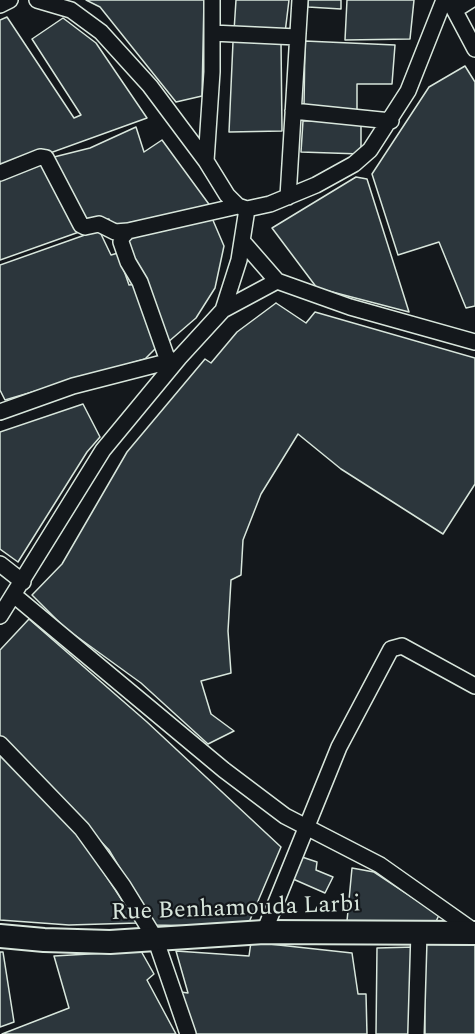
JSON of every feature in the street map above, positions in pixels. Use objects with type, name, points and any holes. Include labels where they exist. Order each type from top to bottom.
[{"type":"street","points":[[0,5],[10,0]]},
{"type":"street","points":[[37,0],[71,10],[101,32],[150,86],[206,161],[227,195],[243,208]]},
{"type":"street","points":[[206,161],[212,0]]},
{"type":"street","points":[[288,197],[300,0]]},
{"type":"street","points":[[450,3],[471,0]]},
{"type":"street","points":[[450,3],[475,49]]},
{"type":"street","points":[[0,174],[40,158],[46,158],[81,225],[86,227],[99,224],[116,232],[243,208],[288,197],[363,157],[391,121],[450,3]]},
{"type":"street","points":[[212,33],[297,37]]},
{"type":"street","points":[[293,111],[391,121]]},
{"type":"street","points":[[223,310],[243,242],[243,208]]},
{"type":"street","points":[[128,231],[122,237],[121,245],[140,282],[173,360]]},
{"type":"street","points":[[243,242],[277,281],[350,307],[475,342]]},
{"type":"street","points":[[0,616],[15,596],[103,450],[173,360],[223,310],[277,281]]},
{"type":"street","points":[[0,411],[74,386],[173,360]]},
{"type":"street","points":[[0,564],[23,582]]},
{"type":"street","points":[[15,596],[224,770],[285,816],[380,865],[475,932]]},
{"type":"street","points":[[264,932],[305,827],[359,707],[392,648],[402,646],[475,686]]},
{"type":"street","points":[[0,744],[82,830],[123,886],[155,938],[189,1034]]},
{"type":"street","name":"Rue Benhamouda Larbi","points":[[0,936],[110,942],[264,932],[475,932]]},
{"type":"street","points":[[416,1034],[418,932]]},
{"type":"building","points":[[86,0],[204,0],[202,96],[176,102],[100,7]]},
{"type":"building","points":[[236,0],[289,0],[285,33],[234,31]]},
{"type":"building","points":[[308,0],[341,0],[341,9],[308,7]]},
{"type":"building","points":[[347,0],[414,0],[410,39],[345,40]]},
{"type":"building","points":[[7,17],[74,118],[81,115],[32,39],[63,18],[96,43],[147,118],[0,171],[0,20]]},
{"type":"building","points":[[281,41],[282,131],[229,132],[233,42]]},
{"type":"building","points":[[305,41],[395,45],[392,84],[357,84],[357,111],[304,107]]},
{"type":"building","points":[[465,66],[475,82],[475,306],[466,308],[439,242],[398,255],[372,174],[429,87]]},
{"type":"building","points":[[303,121],[361,121],[361,154],[301,152]]},
{"type":"building","points":[[136,127],[144,152],[162,140],[211,207],[112,226],[109,219],[83,222],[50,158],[90,148]]},
{"type":"building","points":[[44,161],[79,232],[0,260],[0,179]]},
{"type":"building","points":[[356,177],[367,179],[409,312],[317,288],[272,228]]},
{"type":"building","points":[[212,218],[224,246],[215,288],[196,318],[167,343],[128,244],[128,237]]},
{"type":"building","points":[[99,230],[111,255],[118,253],[129,285],[138,284],[158,346],[145,359],[5,400],[0,390],[0,265]]},
{"type":"building","points":[[276,303],[306,323],[315,312],[475,358],[475,484],[443,534],[341,469],[298,434],[261,494],[243,540],[241,575],[231,580],[228,631],[231,673],[201,681],[211,714],[234,731],[208,744],[141,683],[65,628],[32,595],[62,564],[127,452],[205,359],[211,363],[237,332]]},
{"type":"building","points":[[83,404],[100,437],[87,452],[18,562],[0,549],[0,432]]},
{"type":"building","points":[[29,619],[147,722],[281,847],[247,927],[154,925],[109,850],[0,736],[0,650]]},
{"type":"building","points":[[0,751],[72,824],[137,923],[69,925],[0,920]]},
{"type":"building","points":[[302,857],[317,862],[316,870],[333,877],[325,893],[293,879]]},
{"type":"building","points":[[352,868],[374,872],[439,915],[434,926],[347,921]]},
{"type":"building","points":[[251,942],[352,953],[358,994],[366,994],[367,1034],[194,1034],[181,992],[188,993],[176,951],[249,956]]},
{"type":"building","points":[[424,944],[475,945],[475,1034],[425,1034]]},
{"type":"building","points":[[415,947],[413,1034],[376,1034],[377,948]]},
{"type":"building","points":[[141,951],[154,974],[147,980],[176,1034],[2,1034],[69,1008],[54,956]]},
{"type":"building","points":[[0,952],[3,952],[14,1022],[0,1027]]}]
